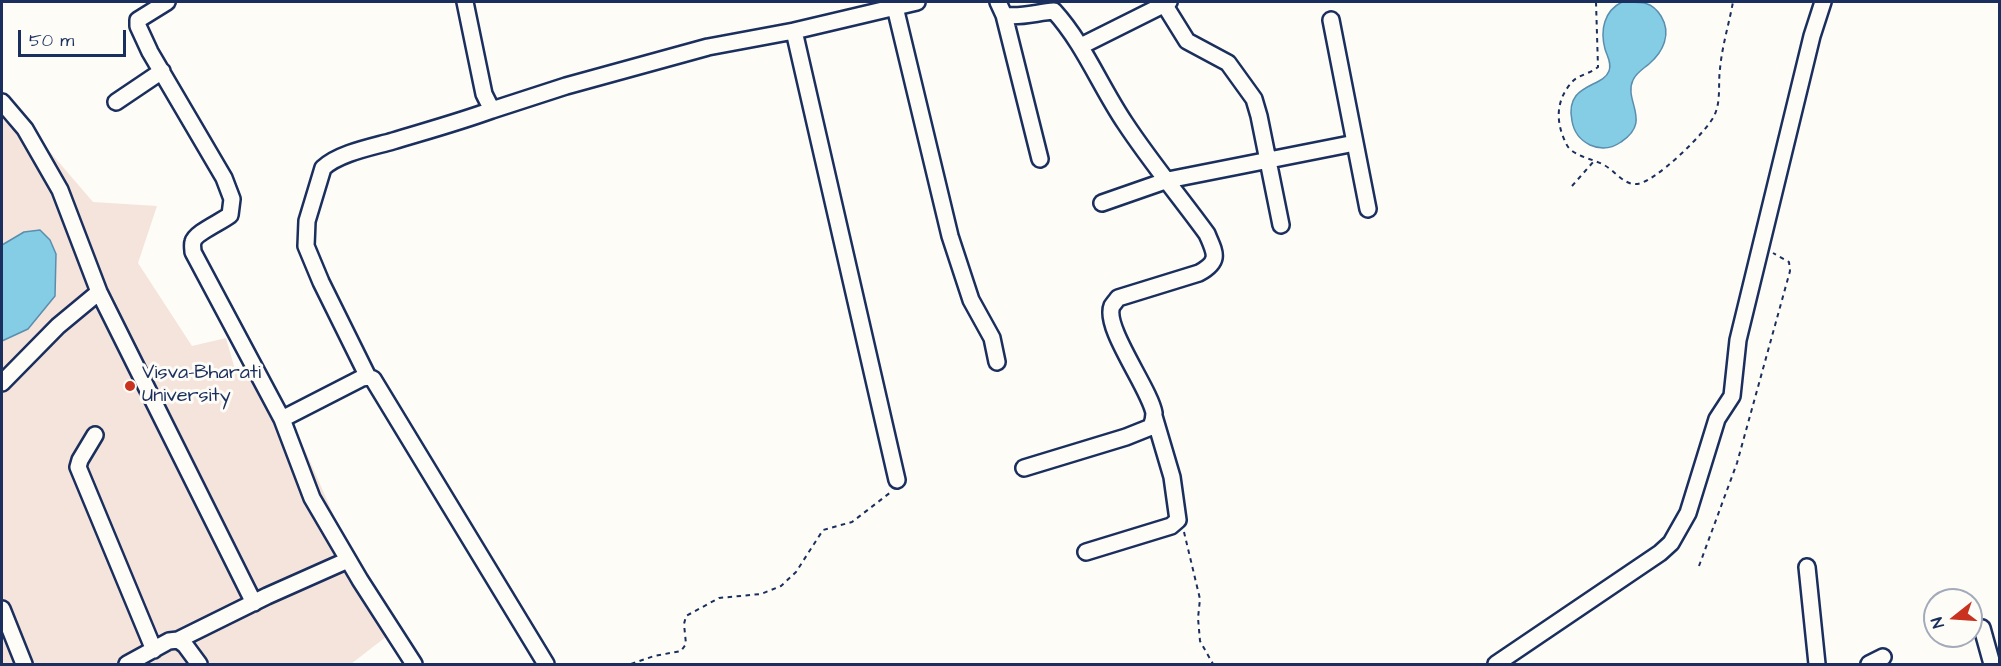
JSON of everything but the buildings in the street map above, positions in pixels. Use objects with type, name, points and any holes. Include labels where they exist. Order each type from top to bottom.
[{"type":"street","points":[[167,2],[138,20],[138,26],[142,37],[224,178],[232,199],[230,215],[216,226],[199,234],[193,242],[193,252],[282,419],[312,498],[414,664]]},
{"type":"street","points":[[465,2],[484,94],[492,110]]},
{"type":"street","points":[[546,664],[377,384],[368,377],[317,273],[306,246],[307,221],[323,168],[328,162],[363,149],[468,119],[574,83],[708,47],[794,31],[917,2]]},
{"type":"street","points":[[1496,664],[1622,580],[1671,543],[1688,513],[1717,418],[1732,396],[1738,340],[1759,247],[1812,36],[1823,2]]},
{"type":"street","points":[[1081,46],[1167,3],[1187,41],[1228,63],[1254,99],[1281,225]]},
{"type":"street","points":[[1001,8],[1012,17],[1053,6],[1081,46],[1125,123],[1207,234],[1214,250],[1215,259],[1210,267],[1199,273],[1118,298],[1111,307],[1112,322],[1151,402],[1172,477],[1178,520],[1171,526],[1086,552]]},
{"type":"street","points":[[895,7],[950,236],[971,300],[992,338],[996,362]]},
{"type":"street","points":[[1001,8],[1040,159]]},
{"type":"street","points":[[1330,20],[1368,209]]},
{"type":"street","points":[[794,31],[897,480]]},
{"type":"street","points":[[116,102],[162,71]]},
{"type":"street","points":[[2,102],[25,129],[60,190],[99,292],[254,603]]},
{"type":"street","points":[[1102,203],[1168,180],[1269,162],[1355,143]]},
{"type":"street","points":[[2,383],[58,326],[99,292]]},
{"type":"street","points":[[282,419],[353,382],[368,377]]},
{"type":"street","points":[[1024,468],[1143,431],[1151,427],[1154,416]]},
{"type":"street","points":[[95,435],[78,467],[154,650]]},
{"type":"street","points":[[127,664],[169,641],[178,640],[348,560]]},
{"type":"street","points":[[1807,567],[1817,664]]},
{"type":"street","points":[[2,609],[24,664]]},
{"type":"street","points":[[1983,632],[1992,664]]},
{"type":"street","points":[[178,640],[200,664]]},
{"type":"path","points":[[1596,2],[1598,67],[1575,79],[1562,97],[1558,113],[1560,128],[1569,149],[1584,158],[1605,165],[1629,183],[1636,185],[1644,183],[1666,167],[1715,116],[1718,106],[1720,67],[1733,2]]},
{"type":"path","points":[[1572,186],[1594,161]]},
{"type":"path","points":[[1700,566],[1737,463],[1790,271],[1789,262],[1759,247]]},
{"type":"path","points":[[630,664],[654,656],[681,651],[686,644],[684,624],[686,616],[714,600],[761,594],[781,586],[796,573],[823,530],[852,522],[892,491],[897,480]]},
{"type":"path","points":[[1178,520],[1187,539],[1200,599],[1198,618],[1200,641],[1213,664]]},
{"type":"shaded area","name":"Visva-Bharati University","points":[[2,96],[93,202],[157,206],[138,263],[192,346],[226,338],[236,373],[282,398],[387,636],[351,664],[2,664]]},
{"type":"water","points":[[1622,2],[1644,3],[1653,7],[1661,16],[1666,36],[1658,54],[1633,80],[1631,96],[1635,111],[1635,126],[1621,142],[1606,148],[1598,148],[1586,143],[1578,136],[1574,129],[1571,109],[1579,93],[1600,81],[1609,71],[1610,62],[1605,49],[1603,28],[1611,10]]},
{"type":"water","points":[[40,230],[50,240],[56,254],[55,296],[28,329],[2,341],[2,245],[24,232]]},
{"type":"place","name":"Visva-Bharati University","points":[[130,386]]}]
